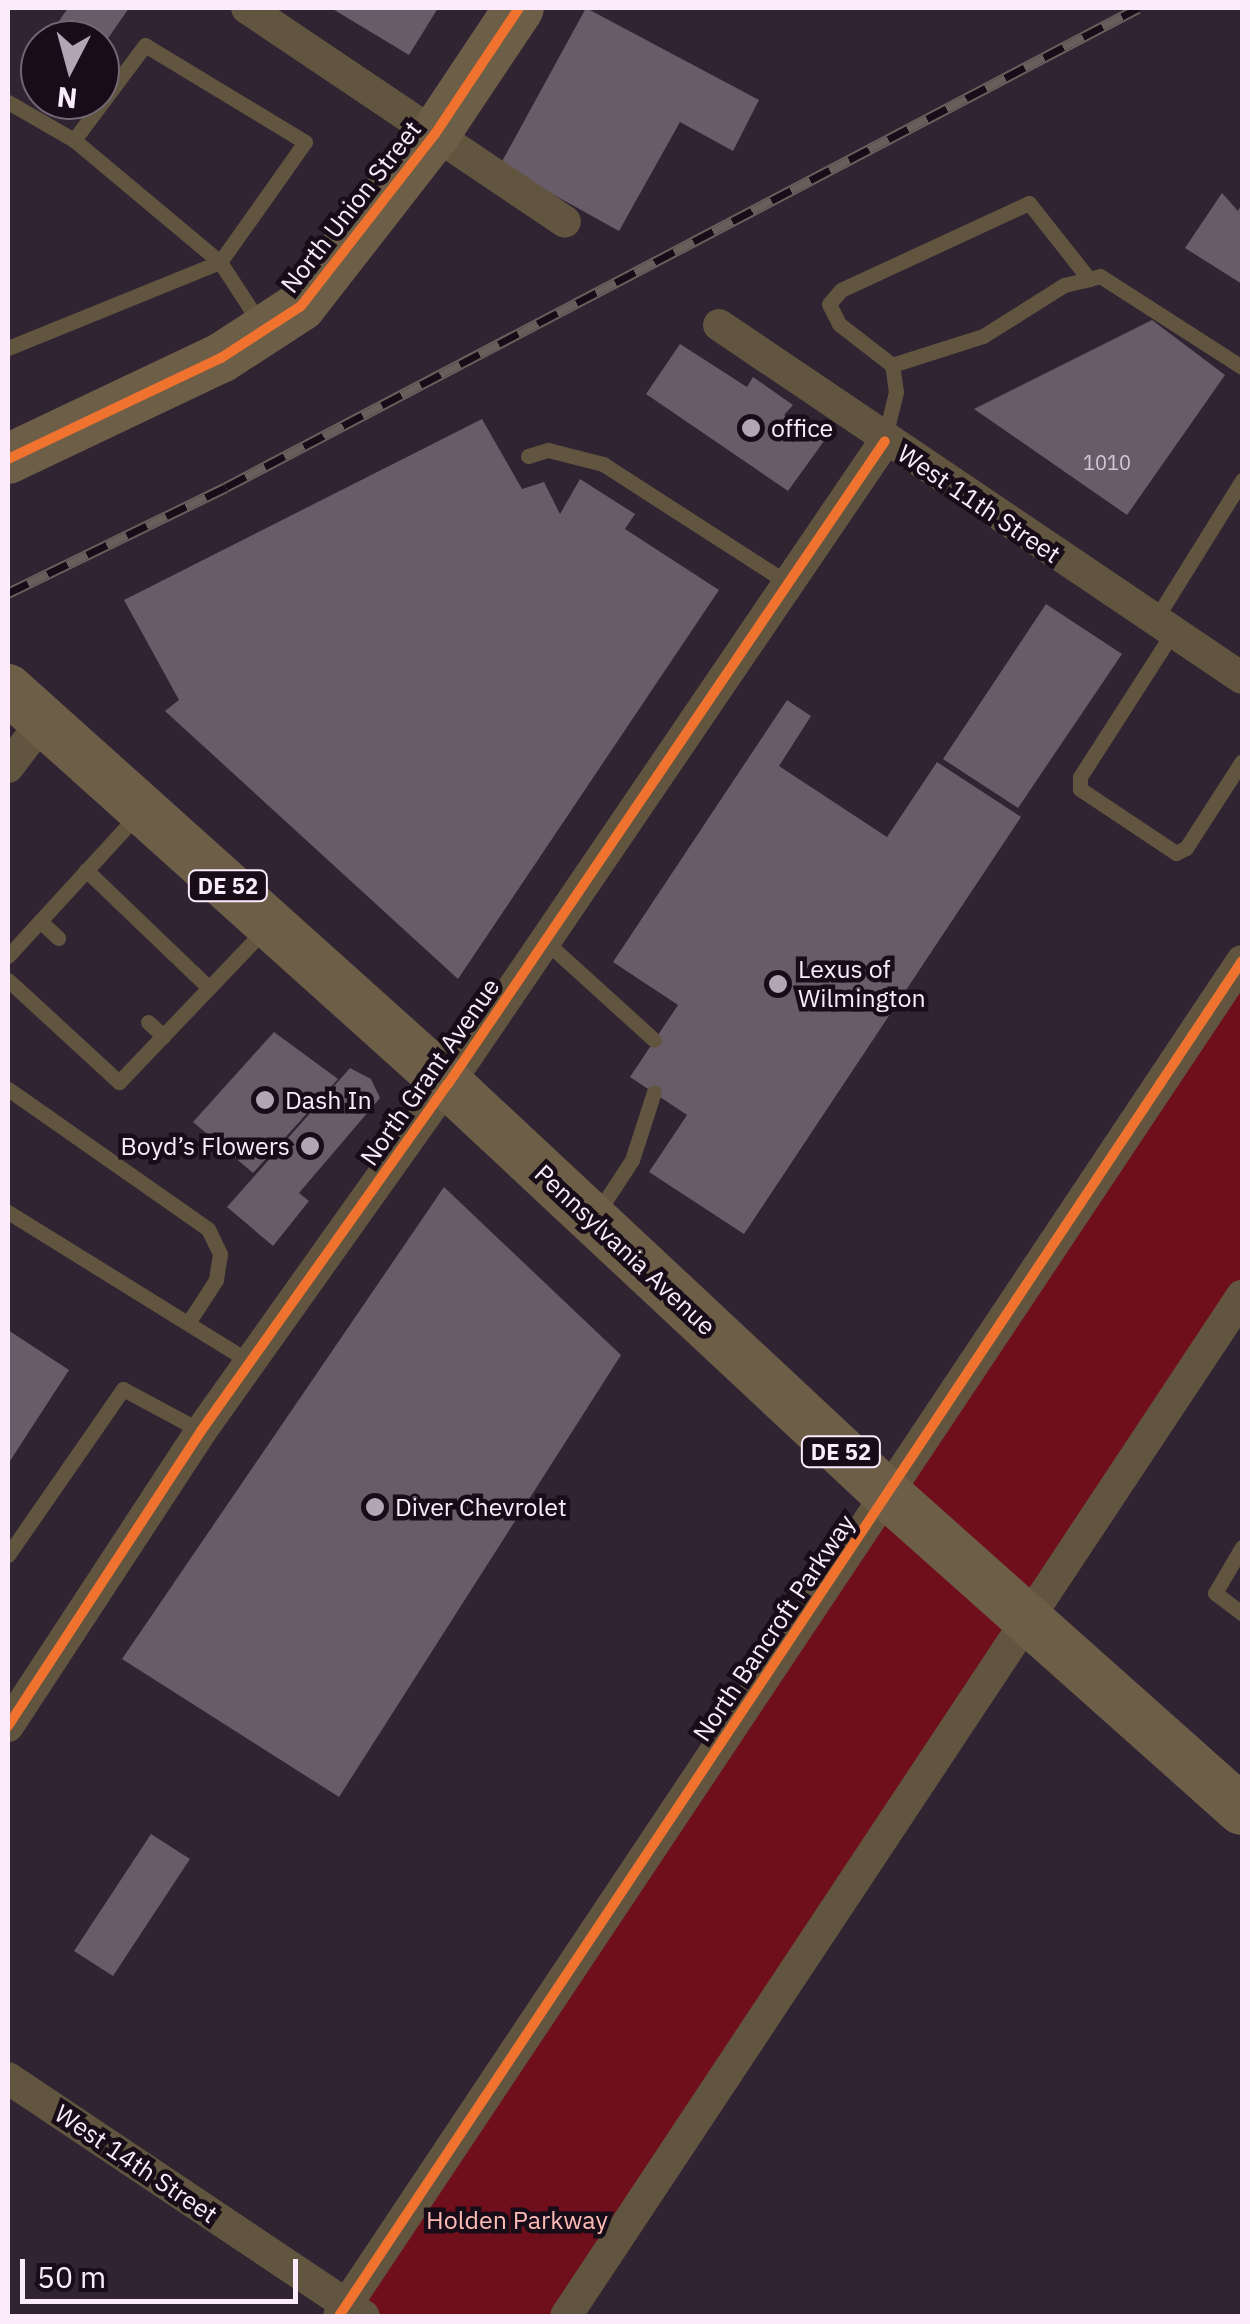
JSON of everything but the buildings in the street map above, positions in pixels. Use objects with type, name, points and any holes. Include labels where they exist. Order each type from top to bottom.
[{"type":"main road","name":"North Union Street","points":[[8,459],[266,333],[333,270],[436,134],[519,8]]},
{"type":"main road","name":"Pennsylvania Avenue","points":[[25,705],[448,1084],[887,1494],[1030,1616],[1242,1810]]},
{"type":"street","points":[[247,8],[565,222]]},
{"type":"street","name":"West 11th Street","points":[[719,325],[885,441],[1242,678]]},
{"type":"street","name":"North Grant Avenue","points":[[8,1726],[201,1431],[448,1084],[885,441]]},
{"type":"street","points":[[8,767],[25,705]]},
{"type":"street","name":"North Bancroft Parkway","points":[[350,2313],[1242,960]]},
{"type":"street","points":[[566,2316],[1242,1296]]},
{"type":"street","name":"West 14th Street","points":[[8,2078],[350,2313]]},
{"type":"lane","points":[[8,348],[220,262],[304,142],[145,45],[74,140]]},
{"type":"lane","points":[[8,102],[74,140],[220,262],[266,333]]},
{"type":"lane","points":[[885,441],[896,392],[892,365],[838,324],[828,304],[841,290],[1030,203],[1089,279]]},
{"type":"lane","points":[[892,365],[983,336],[1064,285],[1100,276],[1242,367]]},
{"type":"lane","points":[[528,456],[548,450],[603,464],[788,583]]},
{"type":"lane","points":[[1242,480],[1080,777],[1080,789],[1176,853],[1186,848],[1242,761]]},
{"type":"lane","points":[[8,956],[142,810]]},
{"type":"lane","points":[[86,870],[209,988]]},
{"type":"lane","points":[[40,921],[58,938]]},
{"type":"lane","points":[[8,980],[119,1082],[269,924]]},
{"type":"lane","points":[[545,941],[654,1040]]},
{"type":"lane","points":[[148,1022],[163,1036]]},
{"type":"lane","points":[[8,1089],[208,1229],[220,1254],[216,1280],[188,1323]]},
{"type":"lane","points":[[593,1220],[632,1160],[654,1092]]},
{"type":"lane","points":[[8,1212],[250,1362]]},
{"type":"lane","points":[[8,1555],[123,1389],[201,1431]]},
{"type":"lane","points":[[1242,1547],[1215,1593],[1242,1613]]},
{"type":"green space","name":"Holden Parkway","points":[[1242,961],[1242,1296],[566,2316],[339,2316]]},
{"type":"railway","points":[[8,593],[226,487],[1138,8]]},
{"type":"cycle path","points":[[8,459],[221,358],[301,306],[435,134],[519,8]]},
{"type":"cycle path","points":[[8,1726],[201,1431],[448,1084],[885,441]]},
{"type":"cycle path","points":[[339,2316],[1242,961]]},
{"type":"place","name":"office","points":[[751,428]]},
{"type":"place","name":"Lexus of Wilmington","points":[[778,984]]},
{"type":"place","name":"Dash In","points":[[265,1100]]},
{"type":"place","name":"Boyd’s Flowers","points":[[310,1146]]},
{"type":"place","name":"Diver Chevrolet","points":[[375,1507]]}]
